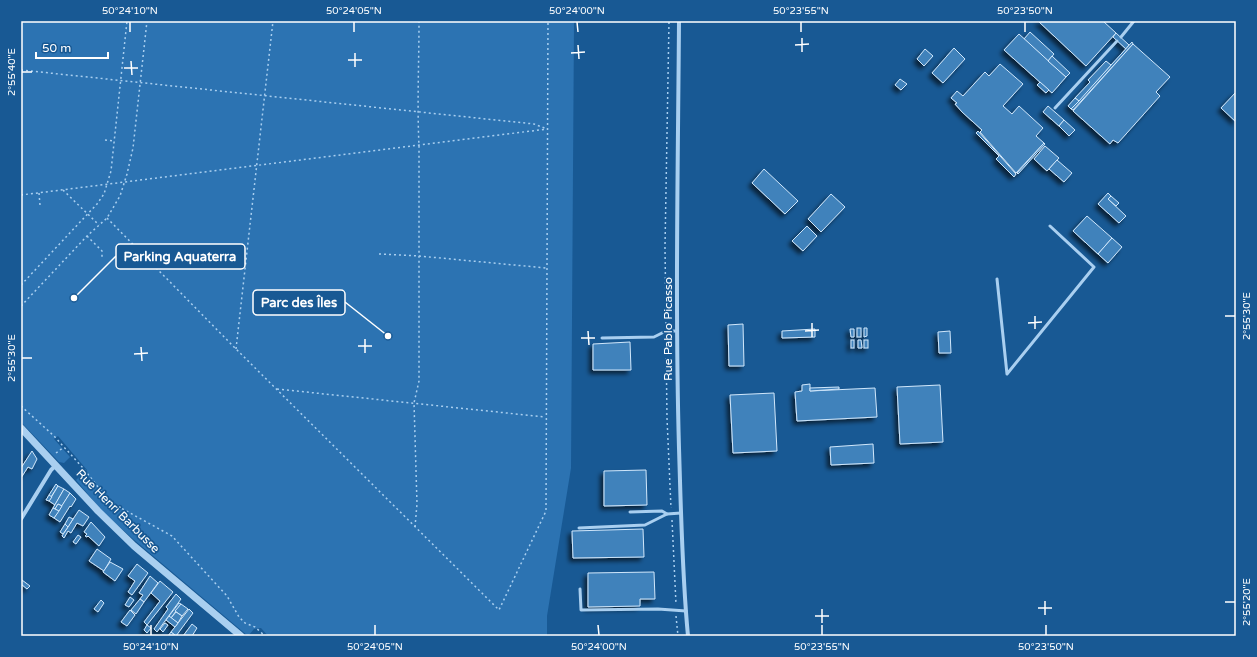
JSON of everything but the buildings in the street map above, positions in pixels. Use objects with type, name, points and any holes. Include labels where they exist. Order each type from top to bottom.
[{"type":"street","name":"Rue Pablo Picasso","points":[[679,21],[677,331],[681,513],[688,636]]},
{"type":"street","name":"Rue Henri Barbusse","points":[[21,428],[98,511],[134,546],[241,636]]},
{"type":"street","points":[[21,519],[51,470],[56,465]]},
{"type":"lane","points":[[1120,37],[1134,21]]},
{"type":"lane","points":[[1055,108],[1117,41]]},
{"type":"lane","points":[[997,279],[1007,374],[1094,267],[1050,226]]},
{"type":"lane","points":[[602,338],[654,337],[666,331],[677,331]]},
{"type":"lane","points":[[630,512],[662,511],[667,514]]},
{"type":"lane","points":[[579,528],[645,525],[667,514],[681,513]]},
{"type":"lane","points":[[580,589],[581,610],[658,609],[686,611]]},
{"type":"path","points":[[21,285],[88,215],[104,194],[111,171],[127,21]]},
{"type":"path","points":[[21,306],[87,236],[107,218],[125,182],[133,148],[147,21]]},
{"type":"path","points":[[236,349],[273,21]]},
{"type":"path","points":[[416,527],[417,504],[414,403],[419,381],[419,21]]},
{"type":"path","points":[[107,218],[236,349],[499,610],[546,511],[545,416],[548,21]]},
{"type":"path","points":[[21,70],[534,124],[547,129]]},
{"type":"path","points":[[21,195],[547,129]]},
{"type":"path","points":[[105,140],[114,141]]},
{"type":"path","points":[[64,190],[99,225]]},
{"type":"path","points":[[39,193],[40,206]]},
{"type":"path","points":[[87,236],[102,251],[102,259]]},
{"type":"path","points":[[378,254],[419,256],[546,268]]},
{"type":"path","points":[[277,389],[545,416]]},
{"type":"path","points":[[21,406],[54,436],[110,502],[172,536],[227,596],[238,617],[245,623],[255,627],[264,636]]},
{"type":"path","points":[[50,458],[64,447]]},
{"type":"path","points":[[70,480],[82,468]]},
{"type":"shaded area","points":[[21,21],[574,21],[571,468],[547,616],[547,636],[268,636],[261,628],[254,629],[248,636],[102,511],[76,480],[87,470],[58,436],[54,439],[70,457],[64,463],[59,462],[21,422]]},
{"type":"place","name":"Parking Aquaterra","points":[[74,298]]},
{"type":"place","name":"Parc des Îles","points":[[388,336]]}]
